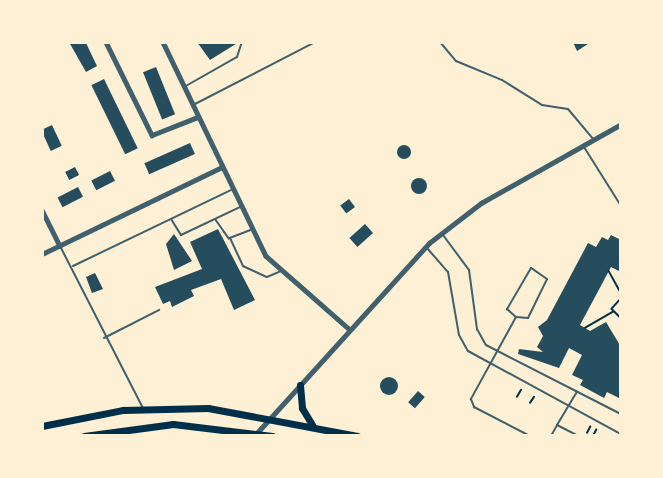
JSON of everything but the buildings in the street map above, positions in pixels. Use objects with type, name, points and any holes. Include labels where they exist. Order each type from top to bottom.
[{"type":"main road","points":[[300,385],[302,408],[313,426]]},
{"type":"main road","points":[[42,426],[143,408],[208,408],[271,417],[357,436]]},
{"type":"main road","points":[[84,436],[172,424],[272,436]]},
{"type":"street","points":[[106,42],[152,135],[198,117]]},
{"type":"street","points":[[163,42],[266,256],[348,328]]},
{"type":"street","points":[[256,435],[348,328],[425,246],[481,203],[621,124]]},
{"type":"street","points":[[42,254],[222,167]]},
{"type":"street","points":[[42,210],[60,246]]},
{"type":"lane","points":[[184,87],[237,57],[242,42]]},
{"type":"lane","points":[[192,105],[315,42]]},
{"type":"lane","points":[[441,42],[456,61],[502,80],[542,105],[568,109],[593,139]]},
{"type":"lane","points":[[583,145],[621,206]]},
{"type":"lane","points":[[72,266],[233,189]]},
{"type":"lane","points":[[171,219],[181,235],[242,206]]},
{"type":"lane","points":[[215,219],[225,240],[253,229]]},
{"type":"lane","points":[[441,233],[469,270],[480,338],[496,351],[621,414]]},
{"type":"lane","points":[[230,238],[245,268],[267,277],[281,271]]},
{"type":"lane","points":[[60,246],[72,266],[104,338],[143,408]]},
{"type":"lane","points":[[425,246],[448,272],[462,343],[489,366],[621,434]]},
{"type":"lane","points":[[531,268],[547,279],[528,318],[516,316],[507,309],[531,268]]},
{"type":"lane","points":[[104,338],[159,310]]},
{"type":"lane","points":[[516,316],[471,399],[474,407],[530,436]]},
{"type":"lane","points":[[551,436],[577,392]]},
{"type":"lane","points":[[557,425],[579,436]]},
{"type":"path","points":[[609,271],[621,293]]},
{"type":"path","points":[[585,328],[613,312],[621,299]]},
{"type":"path","points":[[613,312],[621,318]]},
{"type":"path","points":[[517,397],[521,390]]},
{"type":"path","points":[[530,403],[534,397]]},
{"type":"path","points":[[587,433],[591,426]]},
{"type":"path","points":[[593,436],[596,429]]}]
